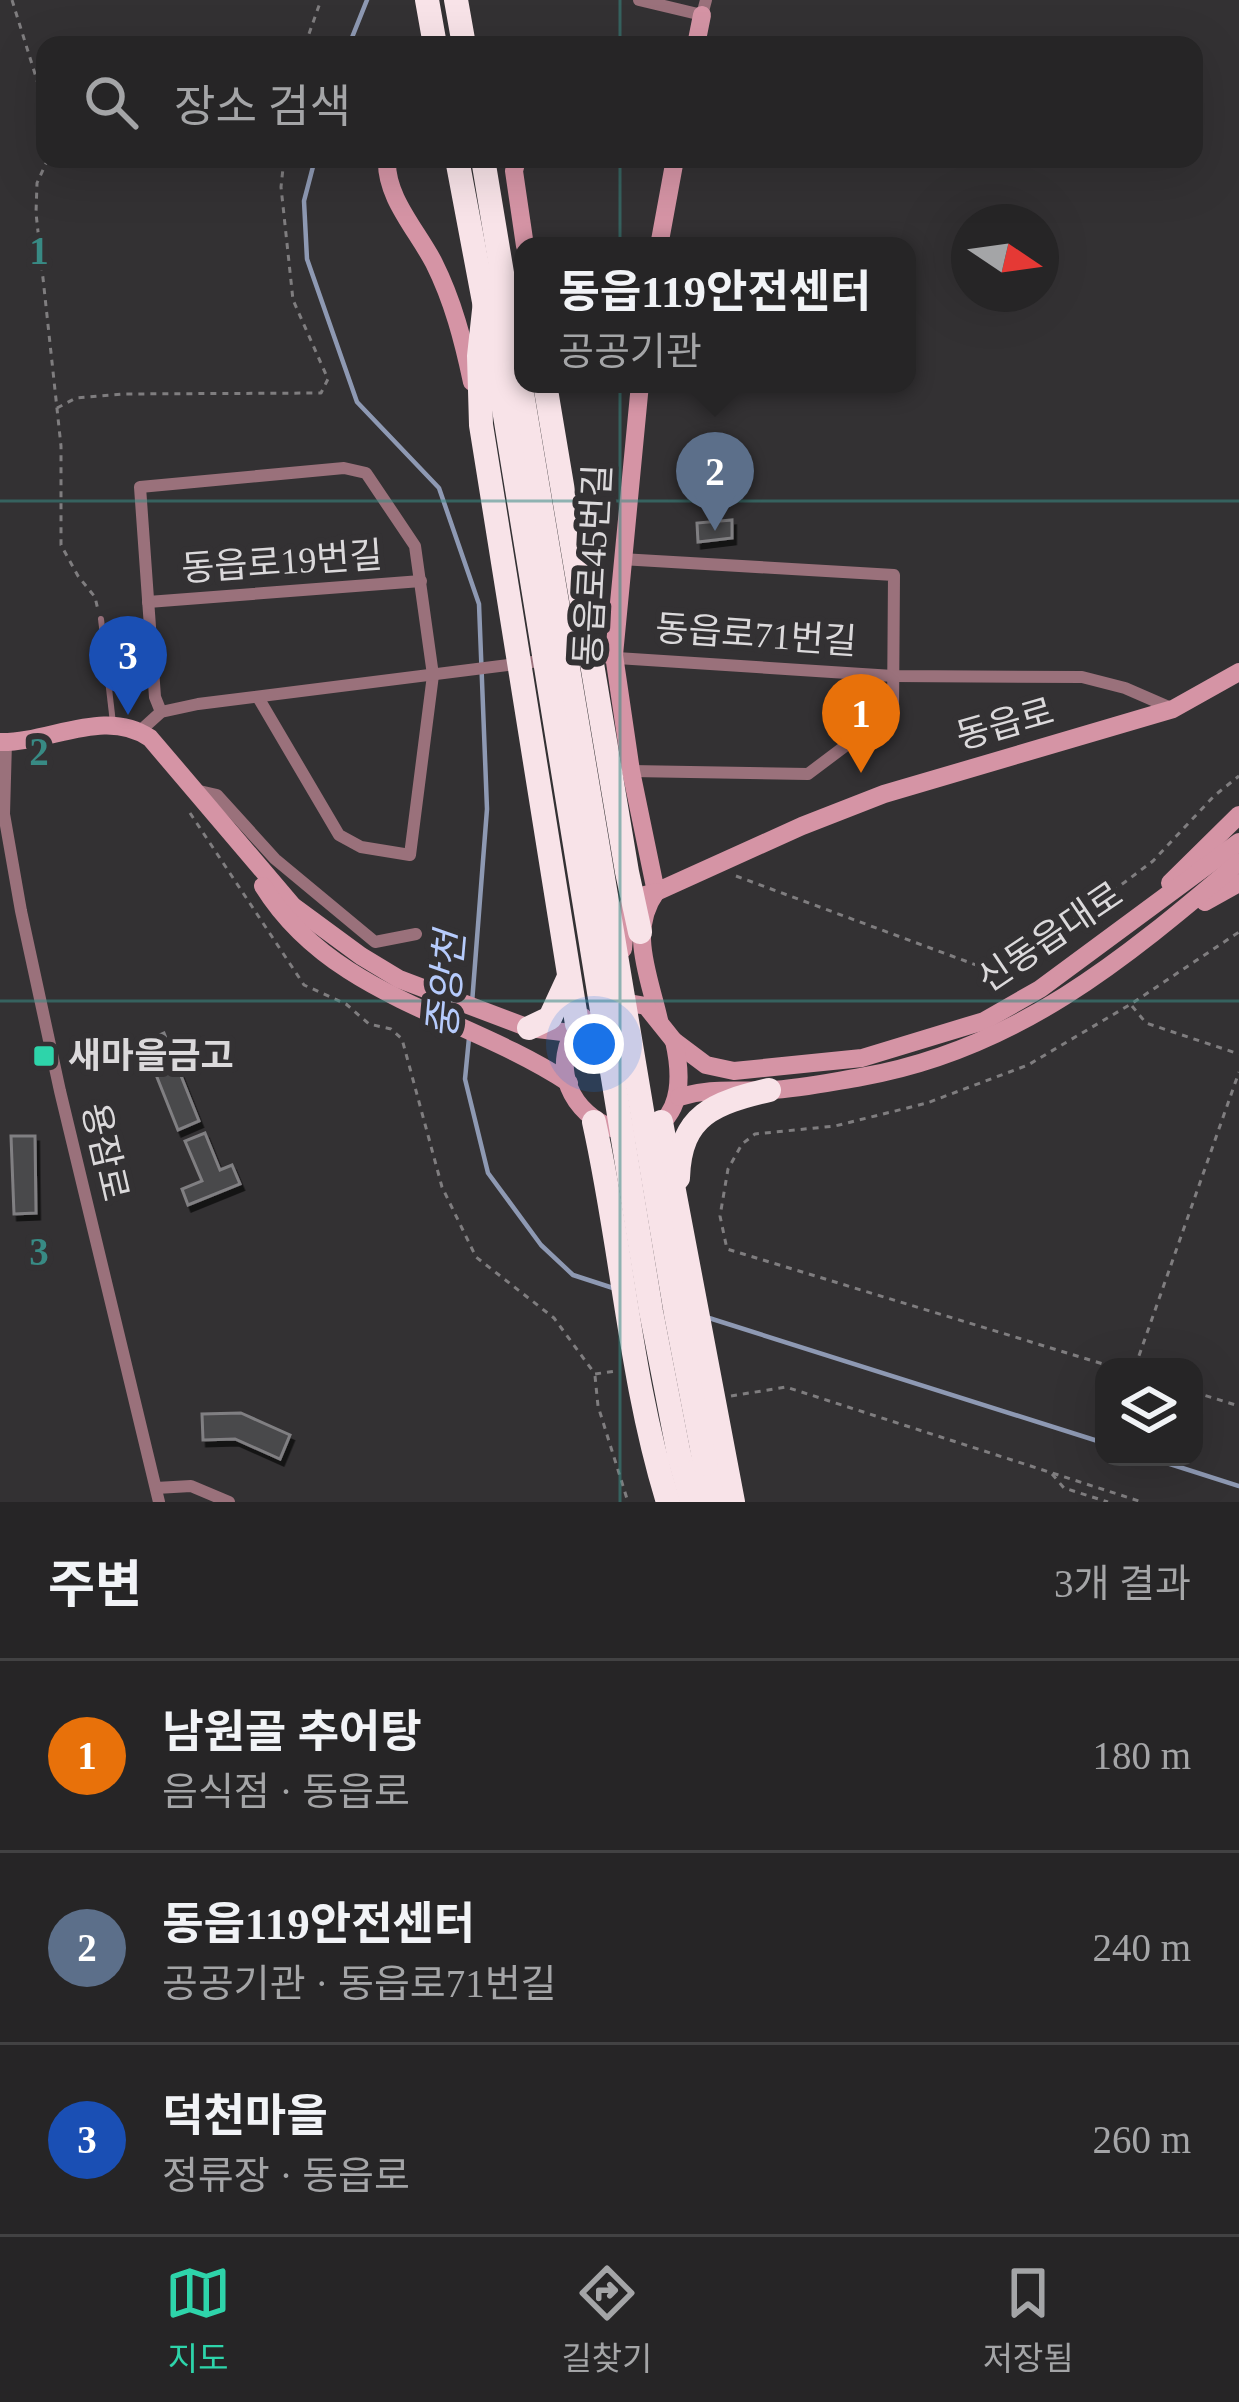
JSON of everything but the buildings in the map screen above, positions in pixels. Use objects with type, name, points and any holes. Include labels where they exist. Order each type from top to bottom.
[{"type":"highway","points":[[456,0],[462,36]]},
{"type":"highway","points":[[460,168],[514,361]]},
{"type":"highway","points":[[484,168],[495,296],[479,356],[481,425],[512,665],[574,1029]]},
{"type":"highway","points":[[495,296],[514,321]]},
{"type":"highway","points":[[523,393],[603,655],[626,872],[644,896],[640,932]]},
{"type":"highway","points":[[523,393],[650,1311],[692,1502]]},
{"type":"highway","points":[[523,393],[668,1266],[714,1502]]},
{"type":"highway","points":[[529,1028],[550,1018],[568,977]]},
{"type":"highway","points":[[677,1216],[679,1166],[687,1135],[704,1112],[769,1090]]},
{"type":"highway","points":[[594,1122],[668,1502]]},
{"type":"highway","points":[[662,1122],[734,1502]]},
{"type":"main road","points":[[386,168],[394,193],[434,262],[459,323],[481,425]]},
{"type":"main road","points":[[515,168],[524,237]]},
{"type":"main road","points":[[660,237],[673,168]]},
{"type":"main road","name":"동읍로45번길","points":[[616,1000],[627,907],[644,896],[631,771],[603,655],[621,559],[639,393]]},
{"type":"main road","name":"동읍로","points":[[644,896],[884,794],[1173,709],[1239,672]]},
{"type":"main road","points":[[3,742],[112,723],[140,730],[232,836],[280,913],[317,949],[526,1056],[569,1083]]},
{"type":"main road","points":[[1118,935],[1239,815]]},
{"type":"main road","name":"신동읍대로","points":[[674,1041],[706,1065],[734,1071],[862,1058],[984,1021],[1118,935],[1239,842]]},
{"type":"main road","name":"신동읍대로","points":[[679,1097],[724,1088],[769,1090],[863,1077],[933,1061],[1010,1030],[1103,974],[1239,862]]},
{"type":"main road","points":[[1169,921],[1239,884]]},
{"type":"main road","points":[[640,932],[659,1020]]},
{"type":"main road","points":[[396,988],[529,1028],[574,1029]]},
{"type":"main road","points":[[616,1000],[646,1006],[659,1020],[674,1041],[679,1097],[662,1122],[636,1134],[612,1131],[594,1122],[569,1083],[566,1067],[574,1029],[588,1010],[616,1000]]},
{"type":"street","points":[[639,0],[704,7]]},
{"type":"street","name":"동읍로19번길","points":[[161,712],[154,697],[140,487],[344,468],[366,473],[415,546],[437,674],[410,855],[361,847],[339,835],[259,699]]},
{"type":"street","name":"동읍로71번길","points":[[621,559],[894,575],[893,710],[808,774],[631,771]]},
{"type":"street","name":"동읍로19번길","points":[[148,602],[421,581]]},
{"type":"street","name":"동읍로71번길","points":[[437,674],[603,655],[893,676],[1082,677],[1125,688],[1173,709]]},
{"type":"street","points":[[140,730],[161,712],[198,704],[437,674]]},
{"type":"street","name":"용잠로","points":[[3,742],[4,814],[21,911],[157,1495]]},
{"type":"street","points":[[194,790],[217,795],[275,859],[375,942],[416,934]]},
{"type":"street","points":[[157,1495],[191,1486],[230,1502]]},
{"type":"lane","points":[[100,620],[112,723]]},
{"type":"path","points":[[12,0],[36,70]]},
{"type":"path","points":[[308,36],[321,0]]},
{"type":"path","points":[[44,168],[37,183],[36,213],[56,408],[61,545],[95,597],[100,620]]},
{"type":"path","points":[[56,408],[76,398],[123,394],[321,393],[328,379],[293,300],[283,168]]},
{"type":"path","points":[[718,867],[994,972],[1006,971],[1153,861],[1239,776]]},
{"type":"path","points":[[1095,1361],[728,1249],[720,1216],[728,1168],[742,1144],[755,1134],[835,1126],[927,1102],[1028,1065],[1239,932]]},
{"type":"path","points":[[1131,1004],[1146,1023],[1239,1054]]},
{"type":"path","points":[[403,1040],[442,1187],[476,1257],[554,1318],[595,1374],[598,1406],[628,1502]]},
{"type":"path","points":[[1138,1358],[1239,1072]]},
{"type":"path","points":[[595,1374],[616,1371]]},
{"type":"path","points":[[730,1396],[786,1388],[1142,1502]]},
{"type":"path","points":[[1203,1395],[1239,1406]]},
{"type":"path","points":[[1050,1471],[1064,1488],[1108,1502]]},
{"type":"waterway","name":"중앙천","points":[[353,36],[367,0]]},
{"type":"waterway","name":"중앙천","points":[[313,168],[304,201],[307,259],[357,402],[439,488],[479,604],[487,809],[472,1003]]},
{"type":"waterway","name":"중앙천","points":[[469,1038],[465,1079],[488,1173],[541,1245],[573,1275],[613,1288]]},
{"type":"waterway","name":"중앙천","points":[[709,1318],[1095,1440]]},
{"type":"waterway","name":"중앙천","points":[[1176,1466],[1239,1486]]},
{"type":"place","name":"동읍119안전센터","points":[[715,531]]},
{"type":"place","name":"덕천마을","points":[[128,715]]},
{"type":"place","name":"남원골 추어탕","points":[[861,773]]},
{"type":"place","name":"새마을금고","points":[[44,1056]]}]
